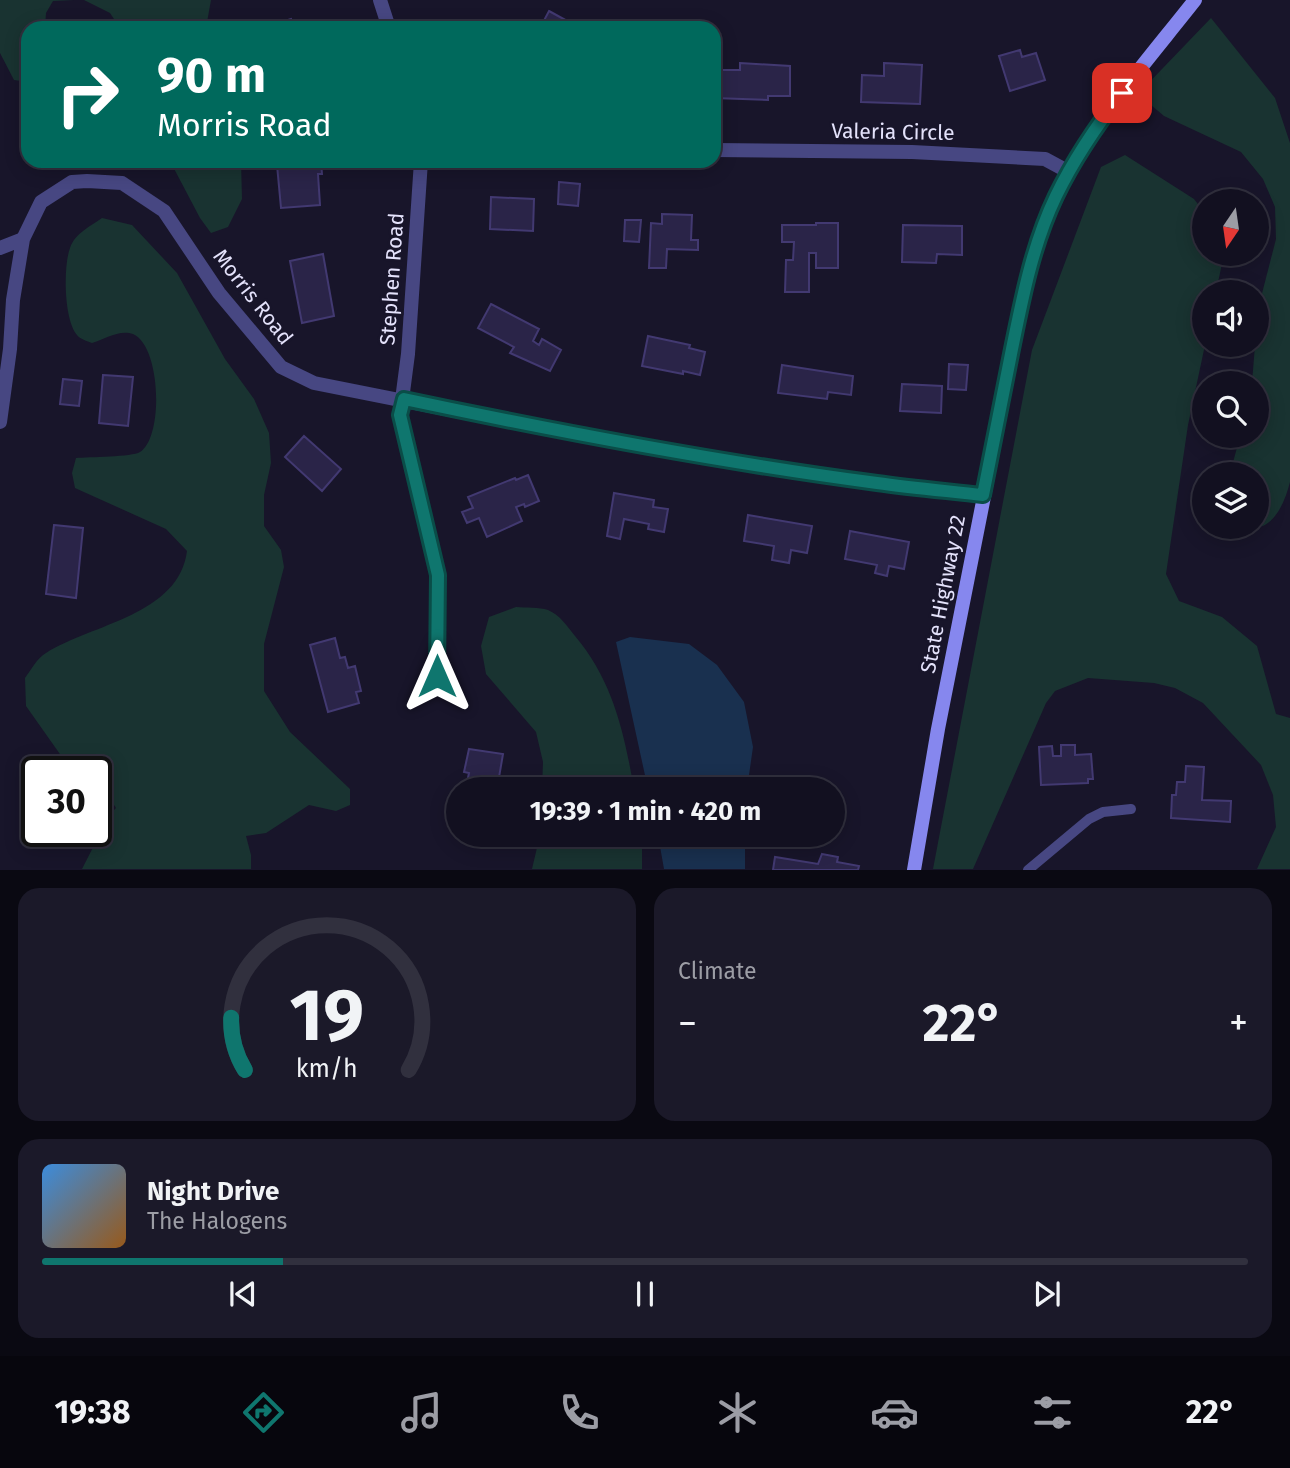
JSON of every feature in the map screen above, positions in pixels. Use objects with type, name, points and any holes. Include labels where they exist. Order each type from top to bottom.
[{"type":"main road","name":"State Highway 22","points":[[914,870],[983,495],[1031,264],[1055,197],[1069,172],[1103,118],[1195,0]]},
{"type":"street","points":[[380,0],[386,21]]},
{"type":"street","name":"Valeria Circle","points":[[721,150],[912,152],[1045,159],[1069,172]]},
{"type":"street","name":"Stephen Road","points":[[420,168],[404,399],[400,415],[438,575],[437,676]]},
{"type":"street","name":"Morris Road","points":[[0,422],[10,349],[13,300],[23,239],[41,202],[72,183],[122,183],[164,211],[219,293],[281,366],[314,383],[763,466],[983,495]]},
{"type":"street","points":[[0,248],[23,239]]},
{"type":"lane","points":[[1028,870],[1089,819],[1103,812],[1130,809]]},
{"type":"green space","points":[[0,0],[74,0],[53,1],[46,13],[45,21],[21,21],[21,81],[14,80],[0,53]]},
{"type":"green space","points":[[84,0],[211,0],[207,21],[115,21],[110,13]]},
{"type":"green space","points":[[1211,18],[1275,98],[1290,143],[1290,482],[1277,514],[1269,522],[1269,462],[1233,462],[1237,448],[1269,448],[1269,371],[1253,371],[1254,357],[1269,357],[1269,280],[1265,280],[1276,239],[1275,207],[1263,179],[1241,152],[1164,116],[1138,94]]},
{"type":"green space","points":[[1125,155],[1192,198],[1192,266],[1221,266],[1219,280],[1192,280],[1192,357],[1202,357],[1199,371],[1192,371],[1192,406],[1166,574],[1179,601],[1222,617],[1257,646],[1276,714],[1290,718],[1290,869],[1257,869],[1276,827],[1273,795],[1261,765],[1203,703],[1175,688],[1154,683],[1088,678],[1055,691],[1046,703],[973,869],[933,869],[1032,350],[1101,167]]},
{"type":"green space","points":[[174,168],[241,168],[242,199],[228,227],[211,233]]},
{"type":"green space","points":[[102,218],[132,225],[177,273],[225,359],[254,399],[269,433],[271,463],[264,495],[264,526],[281,550],[284,567],[264,644],[264,691],[290,732],[350,789],[350,805],[336,811],[309,805],[266,833],[246,836],[251,869],[82,869],[93,847],[112,847],[112,812],[116,808],[112,802],[112,756],[61,756],[26,706],[25,678],[40,658],[65,643],[151,604],[168,590],[181,573],[187,551],[166,529],[75,488],[72,473],[76,458],[120,456],[140,452],[148,443],[156,411],[154,373],[142,342],[133,334],[123,333],[92,343],[82,339],[73,328],[67,306],[66,280],[70,248],[79,234]]},
{"type":"green space","points":[[516,607],[541,608],[552,612],[563,621],[588,653],[608,689],[621,727],[632,777],[542,777],[543,762],[536,732],[486,674],[481,646],[489,617]]},
{"type":"green space","points":[[537,847],[642,847],[642,869],[532,869]]},
{"type":"water","points":[[630,637],[689,644],[717,665],[744,702],[753,747],[749,777],[645,777],[616,642]]},
{"type":"water","points":[[660,847],[745,847],[745,869],[664,869]]},
{"type":"building","points":[[549,11],[567,21],[544,21]]},
{"type":"building","points":[[1020,50],[1022,57],[1036,53],[1045,80],[1010,91],[999,56]]},
{"type":"building","points":[[740,63],[790,66],[790,96],[768,96],[768,100],[721,98],[721,70],[740,70]]},
{"type":"building","points":[[884,63],[922,65],[920,104],[861,102],[862,75],[884,76]]},
{"type":"building","points":[[277,168],[322,168],[322,174],[318,174],[320,205],[281,208]]},
{"type":"building","points":[[559,182],[580,184],[578,206],[558,204]]},
{"type":"building","points":[[491,197],[534,199],[533,231],[490,229]]},
{"type":"building","points":[[662,214],[692,215],[691,240],[698,240],[698,250],[667,249],[666,268],[649,268],[651,223],[662,224]]},
{"type":"building","points":[[625,220],[641,220],[639,242],[624,241]]},
{"type":"building","points":[[838,223],[838,268],[816,268],[816,253],[809,253],[809,292],[785,292],[786,260],[793,260],[794,242],[782,242],[782,225]]},
{"type":"building","points":[[903,225],[962,226],[962,255],[937,254],[936,263],[902,262]]},
{"type":"building","points":[[323,254],[334,316],[302,323],[290,261]]},
{"type":"building","points":[[491,304],[539,329],[533,341],[539,345],[542,339],[561,350],[550,371],[510,353],[514,347],[478,328]]},
{"type":"building","points":[[648,336],[690,345],[689,348],[705,352],[700,375],[642,366]]},
{"type":"building","points":[[949,364],[968,365],[966,390],[948,389]]},
{"type":"building","points":[[782,365],[853,376],[851,395],[828,392],[827,399],[778,393]]},
{"type":"building","points":[[103,375],[133,377],[128,426],[99,423]]},
{"type":"building","points":[[63,379],[82,381],[79,406],[60,404]]},
{"type":"building","points":[[902,384],[942,386],[941,413],[900,411]]},
{"type":"building","points":[[304,436],[341,469],[322,491],[285,457]]},
{"type":"building","points":[[528,475],[539,501],[525,507],[524,504],[516,507],[522,521],[487,537],[479,518],[467,523],[462,512],[473,508],[468,497]]},
{"type":"building","points":[[614,493],[654,500],[653,507],[668,509],[664,532],[648,529],[649,524],[624,519],[620,539],[607,536]]},
{"type":"building","points":[[748,515],[812,526],[807,553],[791,550],[789,563],[772,560],[774,546],[744,541]]},
{"type":"building","points":[[54,525],[83,528],[76,598],[46,594]]},
{"type":"building","points":[[850,531],[909,542],[904,569],[889,566],[887,576],[875,573],[877,565],[845,559]]},
{"type":"building","points":[[335,638],[340,658],[345,657],[348,668],[355,666],[361,691],[356,692],[359,703],[328,712],[310,645]]},
{"type":"building","points":[[1061,745],[1075,745],[1075,755],[1091,754],[1093,779],[1088,779],[1088,783],[1041,785],[1039,747],[1052,746],[1053,756],[1061,756]]},
{"type":"building","points":[[469,749],[503,754],[499,777],[468,777],[469,773],[464,772]]},
{"type":"building","points":[[1186,766],[1204,767],[1202,800],[1231,801],[1230,822],[1171,818],[1172,795],[1176,795],[1177,782],[1185,782]]},
{"type":"building","points":[[822,854],[838,857],[837,862],[859,866],[858,870],[773,870],[775,857],[818,864]]},
{"type":"route","points":[[437,676],[438,575],[400,415],[404,399],[763,466],[983,495],[1021,304],[1042,229],[1069,172],[1122,93]]}]
